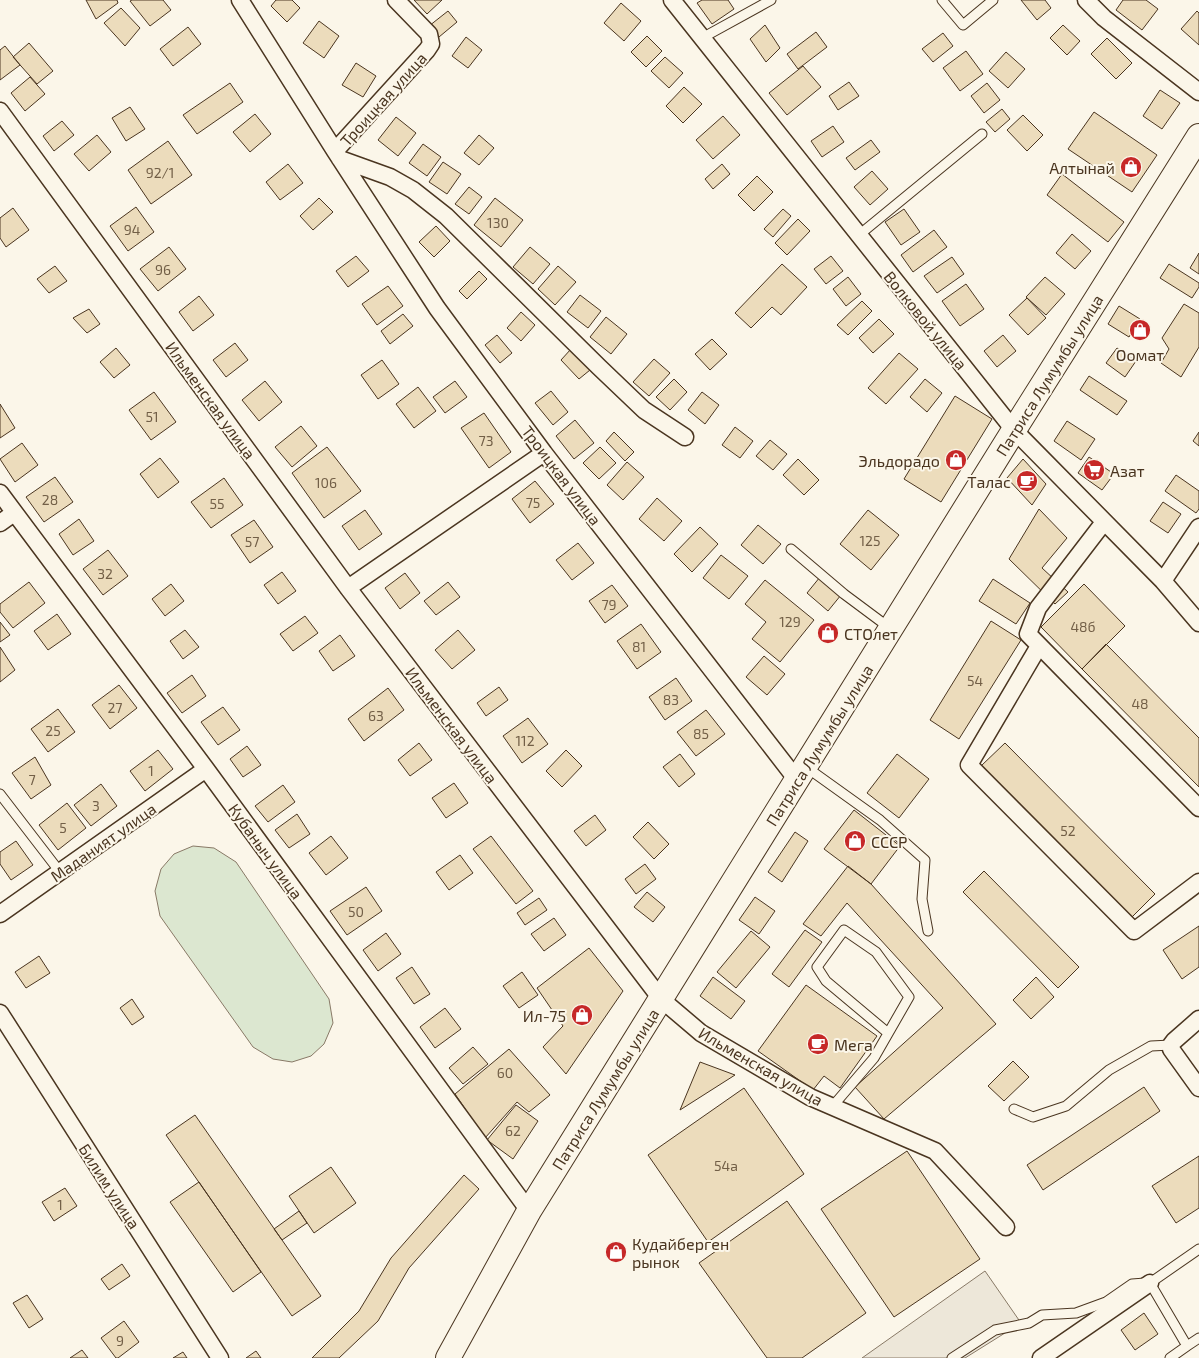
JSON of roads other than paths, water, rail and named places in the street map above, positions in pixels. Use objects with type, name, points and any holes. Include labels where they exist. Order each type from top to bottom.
[{"type":"street","name":"Троицкая улица","points":[[338,155],[428,50],[431,44],[429,34],[396,0]]},
{"type":"street","name":"Волковой улица","points":[[672,0],[1014,430],[1163,581],[1199,624]]},
{"type":"street","points":[[1086,0],[1104,18],[1199,92]]},
{"type":"street","name":"Троицкая улица","points":[[242,1],[338,155],[437,308],[544,453],[801,774]]},
{"type":"street","name":"Ильменская улица","points":[[0,111],[348,588],[661,999],[700,1033],[810,1097],[936,1151],[1006,1227]]},
{"type":"street","name":"Патриса Лумумбы улица","points":[[448,1358],[529,1211],[1199,136]]},
{"type":"street","name":"Троицкая улица","points":[[338,155],[390,177],[413,190],[446,216],[644,410],[685,438]]},
{"type":"street","points":[[348,588],[544,453]]},
{"type":"street","name":"Кубаныч улица","points":[[0,494],[206,769],[529,1211]]},
{"type":"street","points":[[0,523],[14,512]]},
{"type":"street","points":[[1104,522],[1038,608],[1028,634],[1199,808]]},
{"type":"street","points":[[1163,581],[1199,527]]},
{"type":"street","points":[[1039,646],[969,765],[1134,931],[1199,882]]},
{"type":"street","name":"Маданият улица","points":[[0,914],[206,769]]},
{"type":"street","name":"Билим улица","points":[[0,1013],[220,1358]]},
{"type":"street","points":[[1199,1019],[1171,1045],[1199,1088]]},
{"type":"street","points":[[1041,1358],[1150,1283]]},
{"type":"lane","points":[[702,38],[771,0]]},
{"type":"lane","points":[[942,0],[963,25],[993,0]]},
{"type":"lane","points":[[859,235],[982,134]]},
{"type":"lane","points":[[791,549],[844,594],[891,629]]},
{"type":"lane","points":[[801,774],[880,820],[925,860],[922,898],[928,931]]},
{"type":"lane","points":[[0,794],[60,872]]},
{"type":"lane","points":[[832,1107],[874,1058],[909,997],[876,952],[844,930],[817,967],[826,981],[888,1033]]},
{"type":"lane","points":[[1014,1108],[1033,1117],[1066,1106],[1108,1070],[1151,1046],[1171,1045]]},
{"type":"lane","points":[[952,1358],[995,1330],[1029,1323],[1042,1315],[1076,1313],[1106,1302],[1132,1284],[1150,1283],[1199,1249]]},
{"type":"lane","points":[[1150,1283],[1187,1346]]},
{"type":"lane","points":[[1170,1358],[1199,1338]]},
{"type":"place","name":"Алтынай","points":[[1131,167]]},
{"type":"place","name":"Оомат","points":[[1140,330]]},
{"type":"place","name":"Эльдорадо","points":[[956,460]]},
{"type":"place","name":"Азат","points":[[1094,470]]},
{"type":"place","name":"Талас","points":[[1027,481]]},
{"type":"place","name":"СТОлет","points":[[828,633]]},
{"type":"place","name":"СССР","points":[[855,841]]},
{"type":"place","name":"Ил-75","points":[[582,1015]]},
{"type":"place","name":"Мега","points":[[818,1044]]},
{"type":"place","name":"Кудайберген рынок","points":[[616,1252]]}]
